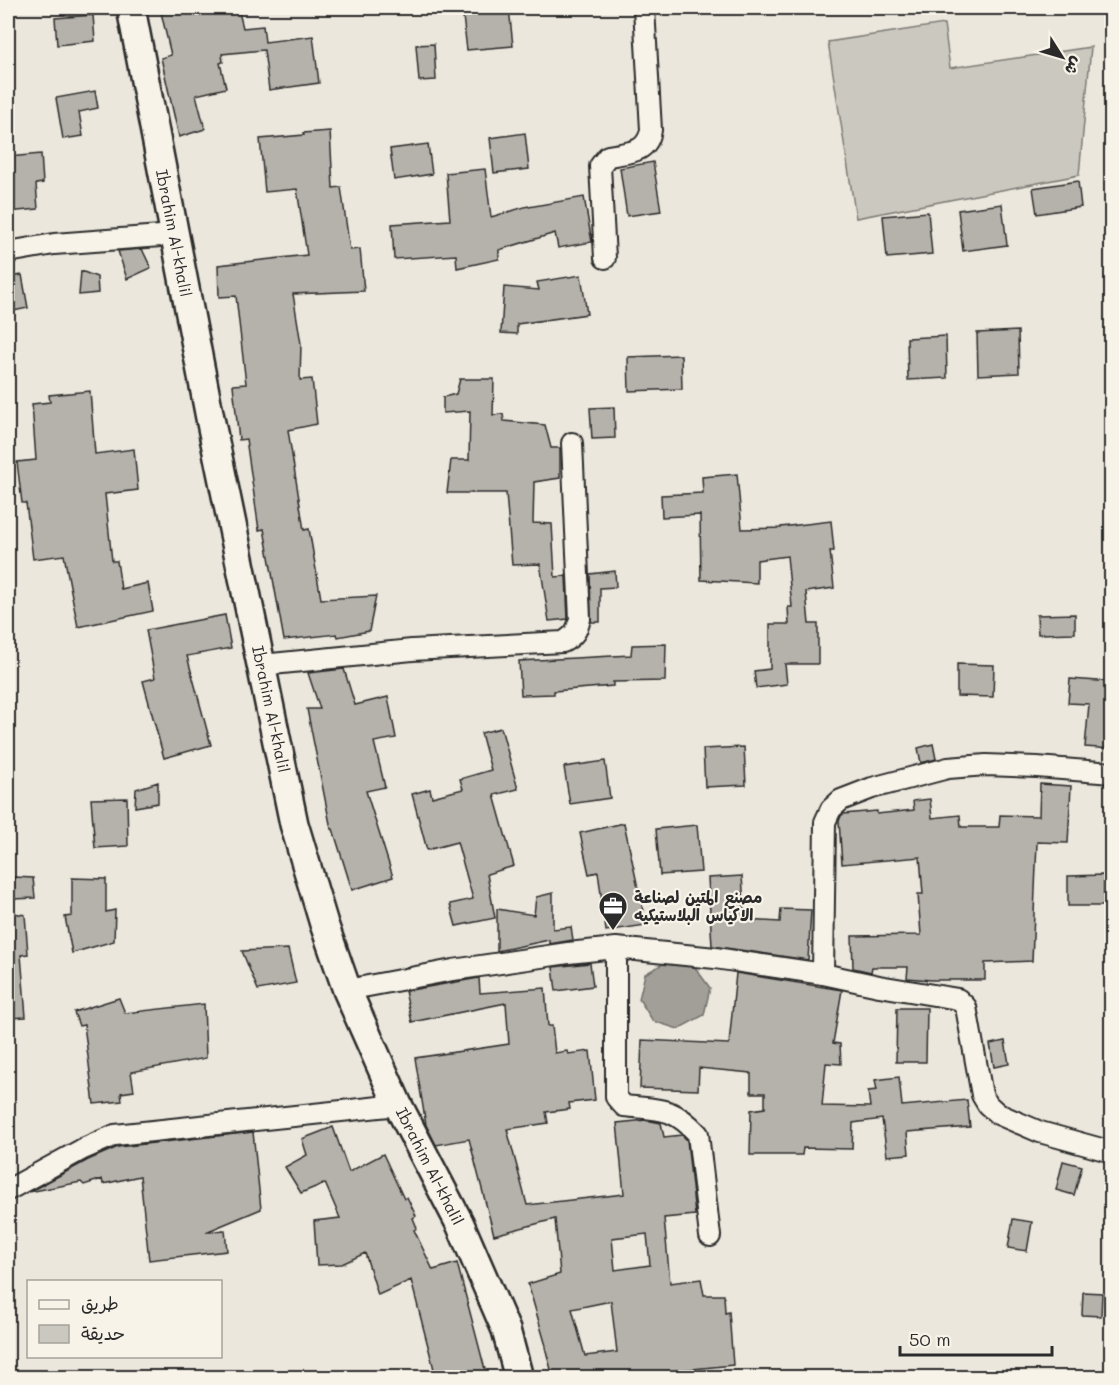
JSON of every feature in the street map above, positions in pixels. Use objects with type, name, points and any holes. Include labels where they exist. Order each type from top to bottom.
[{"type":"street","name":"Ibrahim Al-khalil","points":[[131,8],[174,235],[294,824],[324,924],[347,990],[398,1105],[460,1224],[506,1330],[519,1377]]},
{"type":"street","points":[[605,258],[600,166],[608,156],[638,150],[650,139],[644,8]]},
{"type":"street","points":[[8,252],[54,243],[174,235]]},
{"type":"street","points":[[262,665],[412,650],[563,642],[572,638],[578,630],[580,619],[572,443]]},
{"type":"street","points":[[823,974],[825,822],[831,809],[841,800],[872,788],[948,768],[986,765],[1112,773]]},
{"type":"street","points":[[347,990],[453,970],[616,948],[716,958],[823,974],[958,999],[966,1006],[982,1095],[988,1105],[998,1114],[1040,1132],[1112,1152]]},
{"type":"street","points":[[616,948],[616,1097],[624,1106],[671,1111],[688,1123],[698,1134],[710,1236]]},
{"type":"street","points":[[8,1190],[115,1135],[398,1105]]},
{"type":"green space","points":[[944,24],[950,68],[1091,47],[1079,175],[856,218],[828,42]]},
{"type":"shaded area","points":[[668,961],[694,966],[710,988],[704,1015],[678,1029],[653,1021],[639,999],[645,974]]},
{"type":"building","points":[[160,8],[238,8],[243,28],[263,26],[265,42],[313,36],[319,83],[269,90],[264,50],[222,54],[223,62],[220,63],[226,88],[196,95],[205,129],[179,137],[161,58],[171,55]]},
{"type":"building","points":[[462,8],[509,8],[513,46],[467,50]]},
{"type":"building","points":[[93,15],[95,41],[57,45],[55,18]]},
{"type":"building","points":[[434,44],[436,80],[419,81],[416,45]]},
{"type":"building","points":[[95,91],[98,108],[79,112],[83,136],[63,139],[56,98]]},
{"type":"building","points":[[330,131],[333,188],[341,187],[350,250],[360,249],[364,291],[293,294],[301,344],[300,380],[312,379],[317,424],[288,430],[304,530],[309,529],[321,599],[376,596],[369,631],[338,637],[337,634],[284,640],[264,529],[259,530],[246,439],[239,440],[233,385],[246,384],[236,296],[219,297],[218,265],[307,255],[297,189],[265,192],[260,139]]},
{"type":"building","points":[[525,133],[529,169],[494,173],[490,138]]},
{"type":"building","points":[[428,144],[432,174],[394,180],[390,149]]},
{"type":"building","points":[[41,154],[43,183],[36,184],[38,209],[8,212],[8,157]]},
{"type":"building","points":[[653,162],[661,211],[627,216],[620,168]]},
{"type":"building","points":[[485,169],[491,217],[528,206],[584,197],[592,242],[558,248],[555,233],[499,250],[499,259],[457,268],[456,255],[394,259],[392,224],[450,220],[446,173]]},
{"type":"building","points":[[1078,181],[1081,207],[1037,214],[1033,188]]},
{"type":"building","points":[[1002,204],[1007,245],[963,251],[958,210]]},
{"type":"building","points":[[928,212],[932,254],[887,258],[883,216]]},
{"type":"building","points":[[142,249],[151,268],[127,279],[118,251]]},
{"type":"building","points":[[81,271],[97,277],[98,293],[79,295]]},
{"type":"building","points":[[22,275],[28,308],[8,312],[8,277]]},
{"type":"building","points":[[581,275],[587,314],[517,324],[517,334],[501,333],[504,287],[539,290],[537,282]]},
{"type":"building","points":[[1018,331],[1019,373],[978,375],[977,333]]},
{"type":"building","points":[[946,336],[947,378],[908,380],[907,338]]},
{"type":"building","points":[[681,355],[682,389],[629,391],[628,357]]},
{"type":"building","points":[[460,379],[494,379],[493,415],[503,414],[504,421],[545,425],[551,448],[560,448],[560,478],[534,482],[533,523],[552,524],[555,577],[566,576],[568,619],[549,621],[540,564],[512,565],[506,493],[447,493],[451,460],[469,460],[470,411],[443,413],[443,397],[456,394]]},
{"type":"building","points":[[90,391],[95,454],[134,449],[138,490],[105,494],[112,561],[117,561],[121,589],[148,583],[153,611],[78,627],[64,555],[33,559],[26,503],[22,503],[17,462],[36,460],[32,404],[50,402],[49,395]]},
{"type":"building","points":[[614,407],[615,438],[592,439],[590,408]]},
{"type":"building","points":[[737,474],[742,529],[781,528],[831,521],[834,551],[830,551],[834,588],[806,592],[809,624],[818,624],[818,664],[785,664],[787,684],[756,688],[754,671],[770,669],[770,624],[789,624],[788,607],[792,607],[787,556],[757,560],[757,583],[701,580],[700,515],[662,517],[661,495],[703,493],[702,477]]},
{"type":"building","points":[[615,571],[616,587],[600,588],[600,622],[591,622],[590,574]]},
{"type":"building","points":[[1075,614],[1075,633],[1038,634],[1037,615]]},
{"type":"building","points":[[225,615],[231,648],[187,656],[211,745],[164,758],[143,681],[155,678],[146,630]]},
{"type":"building","points":[[666,644],[665,681],[613,682],[613,686],[554,691],[554,694],[521,695],[519,661],[631,655],[632,645]]},
{"type":"building","points":[[957,664],[994,665],[993,697],[957,696]]},
{"type":"building","points":[[344,669],[355,705],[388,697],[396,738],[374,742],[385,787],[366,791],[393,877],[352,890],[333,829],[331,829],[307,709],[320,709],[308,673]]},
{"type":"building","points":[[1070,679],[1112,682],[1112,749],[1085,747],[1089,704],[1068,703]]},
{"type":"building","points":[[501,728],[518,789],[494,795],[514,866],[487,874],[495,918],[456,926],[450,904],[473,899],[457,842],[427,850],[412,794],[430,789],[432,797],[463,789],[460,779],[491,770],[481,733]]},
{"type":"building","points":[[933,744],[936,759],[921,763],[918,748]]},
{"type":"building","points":[[744,747],[746,785],[705,787],[703,749]]},
{"type":"building","points":[[605,761],[610,798],[570,804],[564,767]]},
{"type":"building","points":[[158,782],[158,803],[135,807],[136,789]]},
{"type":"building","points":[[1040,784],[1071,786],[1068,843],[1037,842],[1032,961],[985,963],[985,980],[907,978],[908,967],[872,967],[871,972],[853,968],[852,936],[921,935],[918,894],[923,894],[920,857],[842,864],[839,821],[843,814],[877,811],[877,814],[914,810],[913,801],[930,799],[932,818],[960,815],[961,827],[999,827],[1000,815],[1039,816]]},
{"type":"building","points":[[127,798],[128,846],[95,848],[91,799]]},
{"type":"building","points":[[624,823],[646,925],[606,931],[598,872],[589,874],[580,833]]},
{"type":"building","points":[[697,825],[701,872],[660,875],[656,829]]},
{"type":"building","points":[[1104,875],[1104,906],[1068,906],[1068,876]]},
{"type":"building","points":[[742,876],[745,920],[780,922],[781,909],[811,910],[808,960],[712,946],[708,878]]},
{"type":"building","points":[[14,877],[33,878],[35,898],[14,899]]},
{"type":"building","points":[[72,878],[106,879],[106,912],[115,910],[114,941],[72,953],[65,917],[72,916]]},
{"type":"building","points":[[553,893],[553,929],[571,927],[573,940],[549,944],[549,940],[497,951],[497,909],[534,915],[536,897]]},
{"type":"building","points":[[8,912],[25,915],[28,954],[21,955],[26,1017],[8,1018]]},
{"type":"building","points":[[288,949],[296,983],[258,990],[242,951]]},
{"type":"building","points":[[590,963],[593,986],[556,991],[553,967]]},
{"type":"building","points":[[736,973],[842,990],[833,1043],[840,1044],[841,1064],[826,1063],[822,1106],[870,1107],[868,1091],[877,1090],[875,1080],[899,1077],[902,1106],[967,1100],[970,1127],[907,1132],[909,1154],[887,1156],[882,1119],[853,1123],[852,1149],[803,1148],[802,1155],[750,1155],[751,1110],[765,1108],[765,1093],[751,1093],[751,1073],[699,1068],[698,1090],[640,1088],[642,1040],[729,1044]]},
{"type":"building","points":[[479,978],[480,993],[545,988],[548,1026],[552,1026],[555,1053],[590,1051],[595,1100],[569,1103],[570,1109],[546,1112],[548,1123],[507,1129],[527,1205],[624,1194],[617,1123],[646,1120],[661,1123],[664,1137],[682,1135],[687,1140],[695,1215],[664,1218],[670,1283],[701,1279],[704,1295],[724,1295],[725,1313],[729,1312],[733,1365],[652,1373],[653,1377],[553,1377],[528,1284],[560,1274],[555,1219],[494,1235],[469,1139],[436,1145],[426,1125],[415,1058],[509,1044],[506,1003],[412,1022],[405,991]],"holes":[[[647,1234],[650,1265],[615,1270],[612,1238]],[[611,1301],[617,1352],[585,1356],[572,1309]]]},
{"type":"building","points":[[119,998],[125,1013],[204,1004],[206,1058],[131,1072],[134,1091],[121,1093],[122,1101],[94,1104],[84,1025],[79,1026],[74,1012]]},
{"type":"building","points":[[897,1008],[927,1008],[926,1062],[896,1062]]},
{"type":"building","points":[[1005,1041],[1009,1064],[994,1067],[990,1044]]},
{"type":"building","points":[[333,1127],[349,1172],[383,1154],[404,1199],[407,1197],[416,1216],[413,1218],[417,1228],[414,1230],[433,1270],[457,1263],[487,1377],[436,1377],[411,1280],[378,1295],[365,1253],[342,1264],[317,1265],[314,1221],[340,1218],[325,1183],[301,1193],[285,1167],[307,1155],[302,1139]]},
{"type":"building","points":[[253,1132],[261,1209],[206,1232],[225,1230],[227,1251],[149,1260],[140,1176],[103,1184],[102,1179],[84,1185],[81,1182],[29,1192],[88,1160],[118,1147]]},
{"type":"building","points":[[1063,1161],[1082,1166],[1074,1195],[1056,1190]]},
{"type":"building","points":[[1013,1219],[1032,1222],[1027,1251],[1008,1248]]},
{"type":"building","points":[[1083,1292],[1102,1293],[1101,1316],[1082,1315]]},
{"type":"place","name":"مصنع المتين لصناعة الاكياس البلاستيكيه","points":[[613,932]]}]
